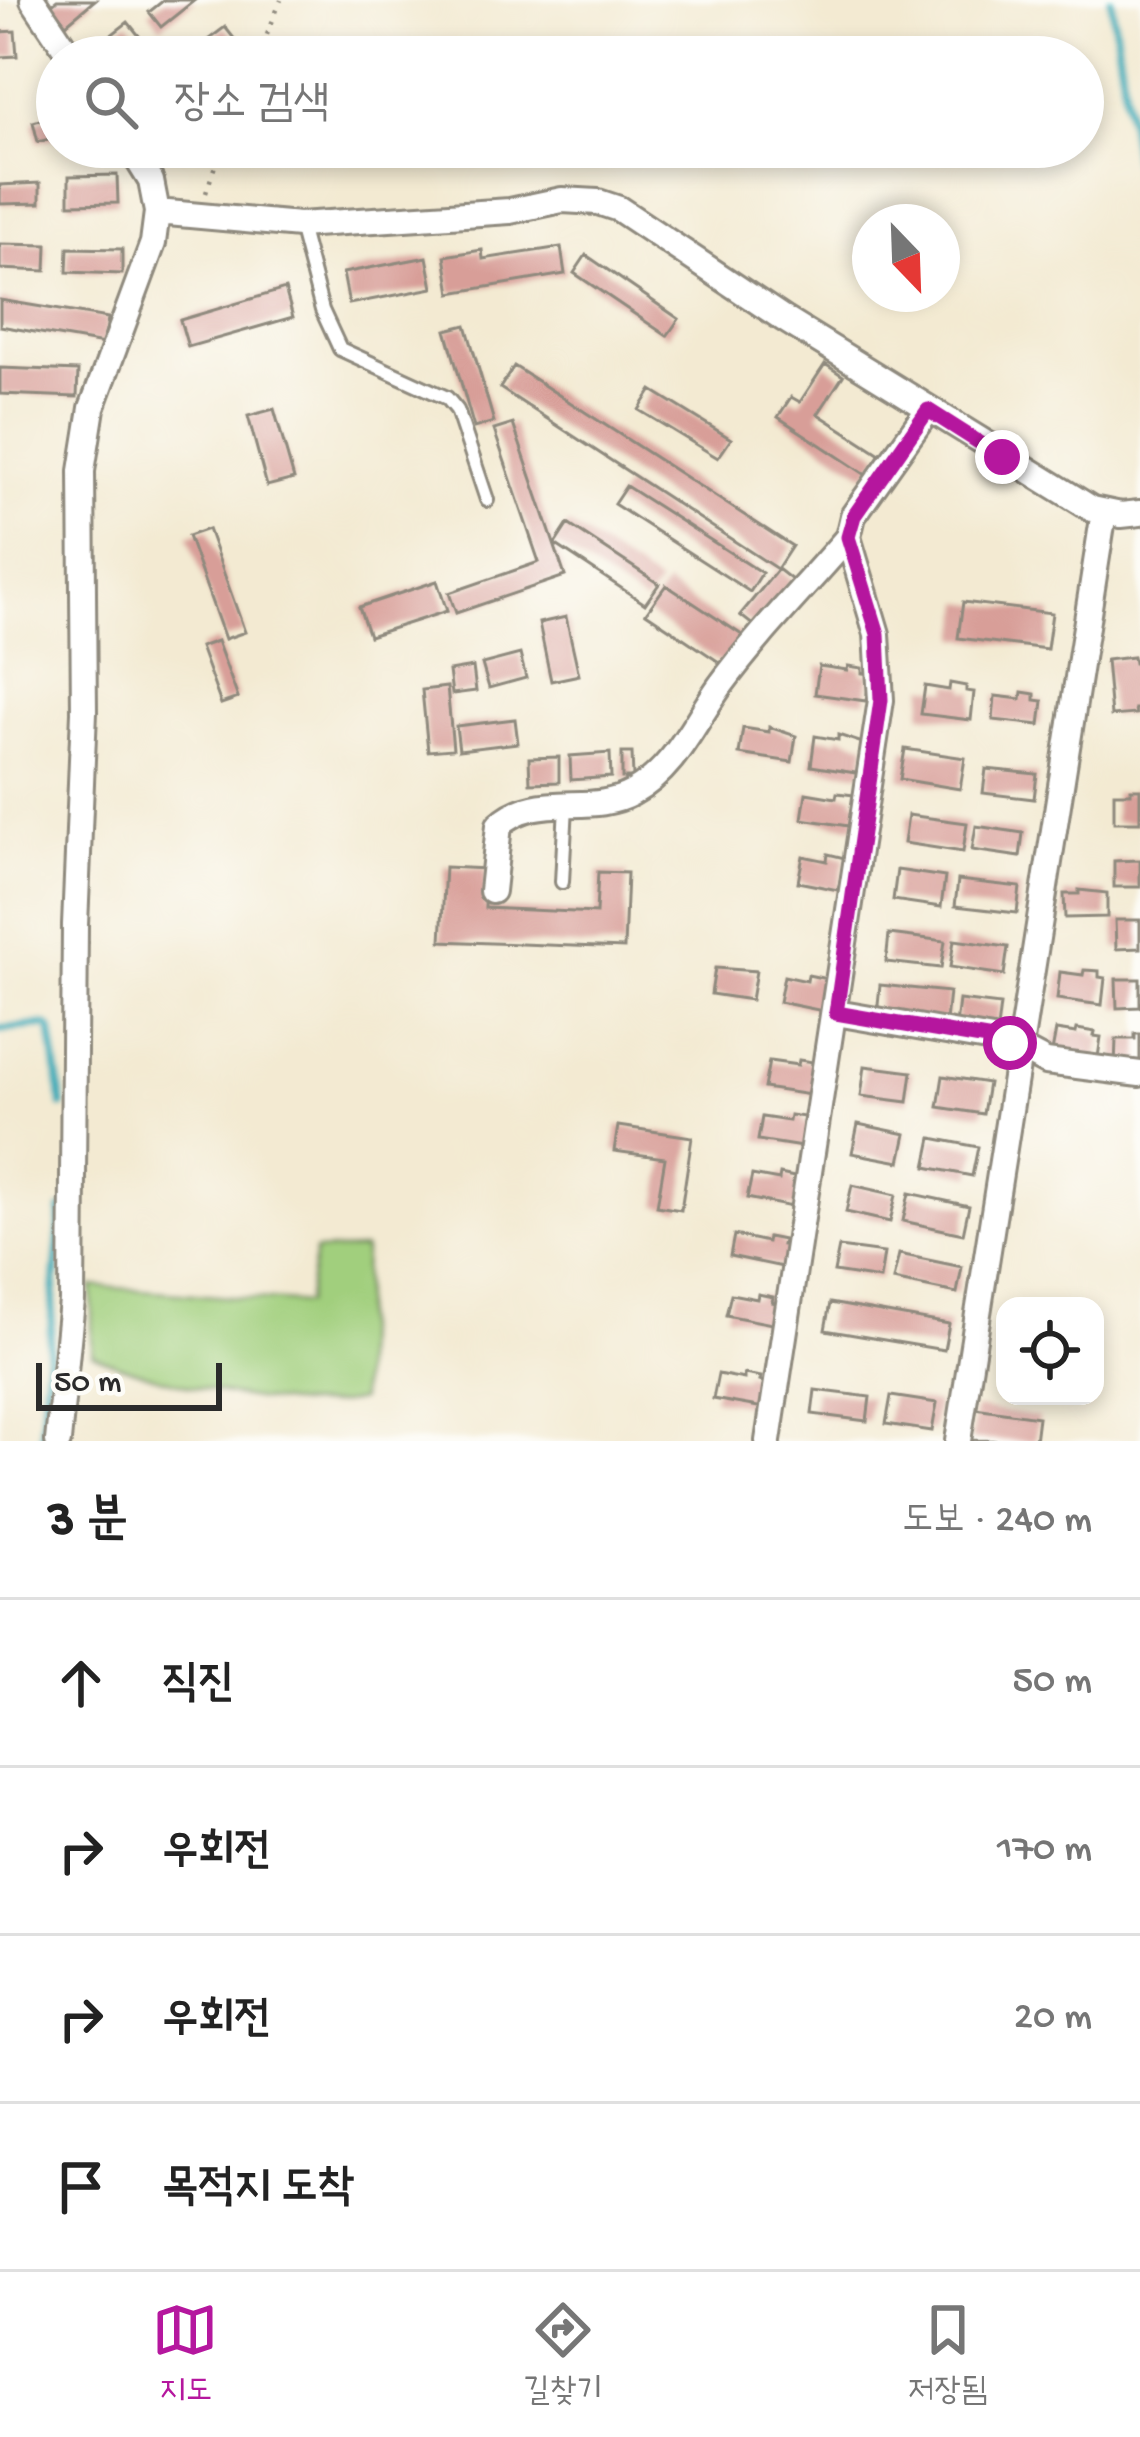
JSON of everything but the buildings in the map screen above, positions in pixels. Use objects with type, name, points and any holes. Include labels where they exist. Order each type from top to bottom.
[{"type":"street","points":[[33,0],[57,36]]},
{"type":"street","points":[[58,1441],[72,1301],[75,925],[84,712],[82,471],[92,408],[153,243],[157,212],[152,181],[144,168]]},
{"type":"street","points":[[157,212],[299,225],[510,212],[562,200],[598,202],[619,209],[928,410],[1092,509],[1140,513]]},
{"type":"street","points":[[492,891],[499,825],[510,814],[535,806],[629,796],[663,770],[721,686],[848,537],[854,516],[928,410]]},
{"type":"street","points":[[958,1441],[1104,512]]},
{"type":"street","points":[[768,1441],[881,700],[878,634],[848,537]]},
{"type":"street","points":[[836,1013],[1010,1043],[1046,1062],[1140,1075]]},
{"type":"lane","points":[[299,225],[322,310],[340,349],[447,398],[457,410],[487,500]]},
{"type":"lane","points":[[562,882],[566,804]]},
{"type":"path","points":[[266,36],[281,0]]},
{"type":"path","points":[[198,216],[214,168]]},
{"type":"green space","points":[[364,1249],[360,1400],[299,1404],[224,1394],[92,1354],[92,1286],[306,1303],[315,1251]]},
{"type":"waterway","points":[[1111,0],[1140,195]]},
{"type":"waterway","points":[[0,1029],[46,1025],[51,1029],[62,1105]]},
{"type":"waterway","points":[[41,1441],[61,1210]]},
{"type":"route","points":[[1002,457],[928,410],[854,516],[848,537],[878,634],[881,700],[836,1013],[1010,1043]]}]
